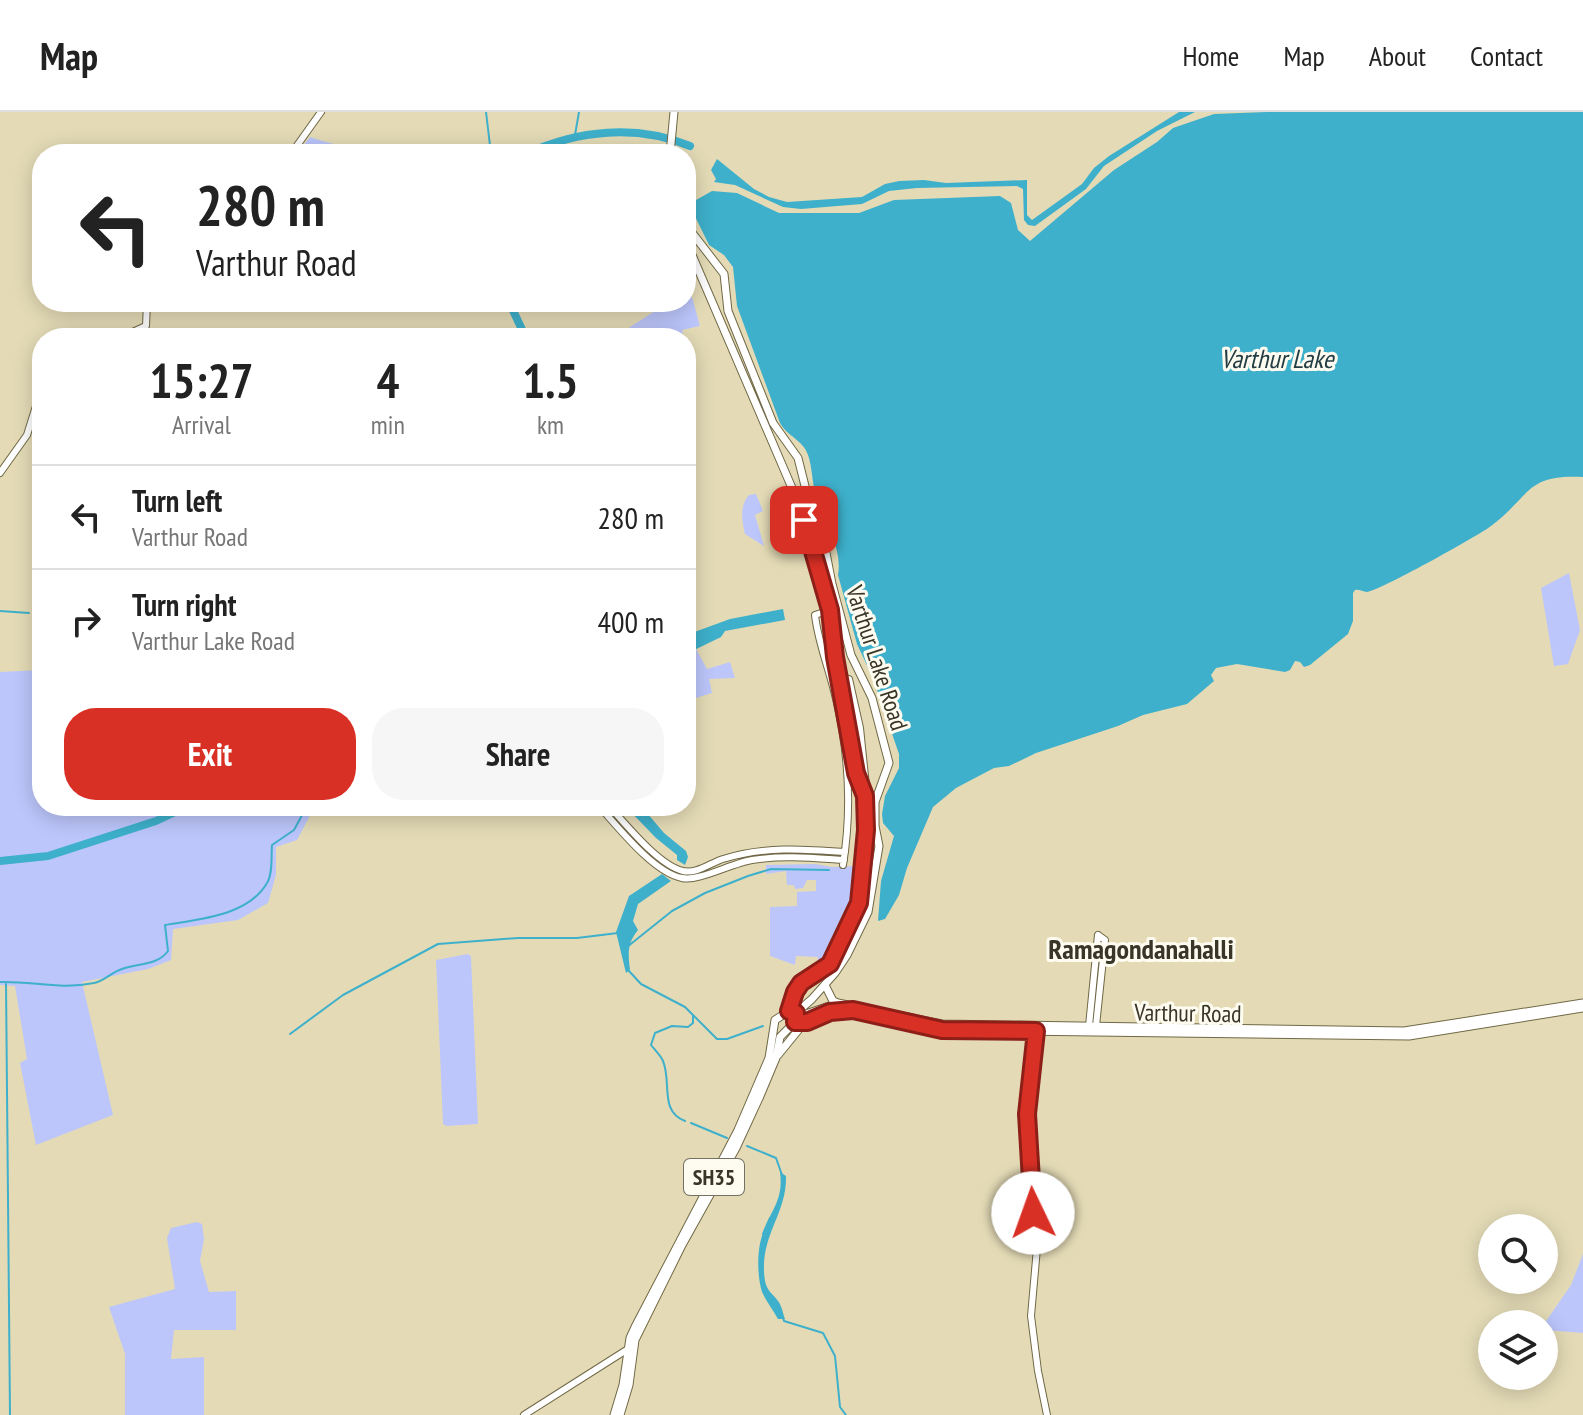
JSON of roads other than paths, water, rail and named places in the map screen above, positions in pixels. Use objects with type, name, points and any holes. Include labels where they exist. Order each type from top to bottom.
[{"type":"main road","points":[[669,144],[674,115]]},
{"type":"main road","name":"Varthur Lake Road","points":[[696,241],[724,274],[728,311],[773,423],[798,458],[810,506],[822,532],[851,655],[872,698],[888,754],[888,769],[875,802],[879,846],[871,898],[863,923],[834,967],[801,983],[795,992],[794,1017]]},
{"type":"main road","name":"Varthur Lake Road","points":[[696,263],[798,502],[830,610],[852,774],[865,796],[866,830],[859,903],[825,985],[794,1017]]},
{"type":"main road","points":[[825,985],[833,1001],[838,1003]]},
{"type":"main road","points":[[794,1017],[838,1003]]},
{"type":"main road","name":"Varthur Road","points":[[838,1003],[942,1024],[1165,1029]]},
{"type":"main road","name":"Varthur Road","points":[[794,1017],[853,1010],[942,1030],[1404,1031],[1583,1005]]},
{"type":"main road","name":"SH35","points":[[631,1349],[682,1245],[736,1148],[776,1058],[780,1037],[794,1017]]},
{"type":"main road","name":"SH35","points":[[617,1415],[629,1385],[636,1325],[743,1119],[769,1058],[775,1020],[794,1017]]},
{"type":"street","points":[[298,144],[321,112]]},
{"type":"street","points":[[0,473],[27,435],[32,420]]},
{"type":"street","points":[[610,816],[650,853],[680,874],[730,857],[772,854],[844,859],[852,774],[815,620],[815,615],[830,610]]},
{"type":"street","name":"Varthur Lake Road","points":[[839,676],[849,679],[865,772],[865,796]]},
{"type":"street","points":[[618,816],[650,853]]},
{"type":"street","points":[[1098,935],[1105,940],[1092,1026],[1098,935]]},
{"type":"street","points":[[1036,1031],[1027,1114],[1037,1248],[1031,1316],[1047,1415]]},
{"type":"street","points":[[524,1415],[631,1349]]},
{"type":"water","points":[[1179,112],[1195,112],[1157,131],[1104,166],[1086,189],[1035,226],[1028,225],[1024,220],[1023,189],[1017,186],[917,188],[889,191],[862,204],[801,209],[783,207],[735,185],[714,182],[716,179],[711,170],[717,159],[754,189],[787,202],[862,197],[885,184],[899,181],[1027,180],[1027,215],[1032,220],[1082,184],[1094,168],[1109,156]]},
{"type":"water","name":"Varthur Lake","points":[[1583,112],[1583,477],[1564,477],[1539,483],[1491,526],[1468,541],[1375,590],[1355,590],[1353,621],[1348,634],[1310,665],[1304,667],[1295,661],[1285,672],[1237,664],[1216,668],[1211,675],[1214,681],[1187,704],[1143,715],[1036,753],[1009,766],[994,768],[956,788],[933,807],[899,895],[885,919],[878,921],[881,881],[894,836],[883,823],[882,814],[885,796],[899,768],[899,754],[873,678],[857,644],[838,575],[838,554],[818,502],[808,455],[780,423],[737,306],[733,267],[724,255],[709,245],[696,218],[696,200],[712,191],[737,193],[779,213],[859,213],[894,200],[1000,196],[1011,203],[1018,230],[1030,241],[1114,170],[1173,128],[1214,114]]},
{"type":"water","points":[[783,609],[785,620],[725,631],[721,637],[696,649],[696,631],[730,619]]},
{"type":"water","points":[[635,816],[650,816],[686,851],[688,857],[685,865],[677,860],[677,855]]},
{"type":"water","points":[[662,874],[671,881],[638,904],[633,921],[638,930],[630,944],[630,970],[626,973],[616,932],[629,896]]},
{"type":"water","points":[[780,1172],[786,1176],[785,1190],[765,1252],[764,1265],[766,1284],[785,1319],[778,1319],[765,1299],[758,1271],[760,1242],[780,1191]]},
{"type":"waterway","points":[[486,112],[490,144]]},
{"type":"waterway","points":[[575,135],[579,112]]},
{"type":"waterway","points":[[553,144],[607,133],[649,135],[684,144]]},
{"type":"waterway","points":[[514,312],[521,328]]},
{"type":"waterway","points":[[0,611],[29,613]]},
{"type":"waterway","points":[[0,861],[48,856],[167,816]]},
{"type":"waterway","points":[[0,982],[82,985],[98,982],[122,969],[164,956],[168,951],[165,925],[222,914],[248,903],[259,894],[270,875],[272,845],[294,830],[302,816]]},
{"type":"waterway","points":[[627,947],[672,911],[705,893],[748,876],[771,869],[829,870]]},
{"type":"waterway","points":[[290,1034],[343,995],[438,944],[518,938],[577,938],[618,933]]},
{"type":"waterway","points":[[629,971],[641,984],[685,1007],[717,1039],[727,1039],[763,1026]]},
{"type":"waterway","points":[[6,982],[10,1415]]},
{"type":"waterway","points":[[685,1121],[672,1110],[663,1061],[651,1045],[655,1033],[672,1026],[688,1027],[693,1023],[693,1016]]},
{"type":"waterway","points":[[691,1123],[727,1138]]},
{"type":"waterway","points":[[747,1146],[776,1158],[782,1175]]},
{"type":"waterway","points":[[763,1234],[770,1218]]},
{"type":"waterway","points":[[783,1318],[784,1321],[823,1333],[835,1356],[840,1407],[846,1415]]},
{"type":"district","name":"Ramagondanahalli","points":[[1141,948]]}]
